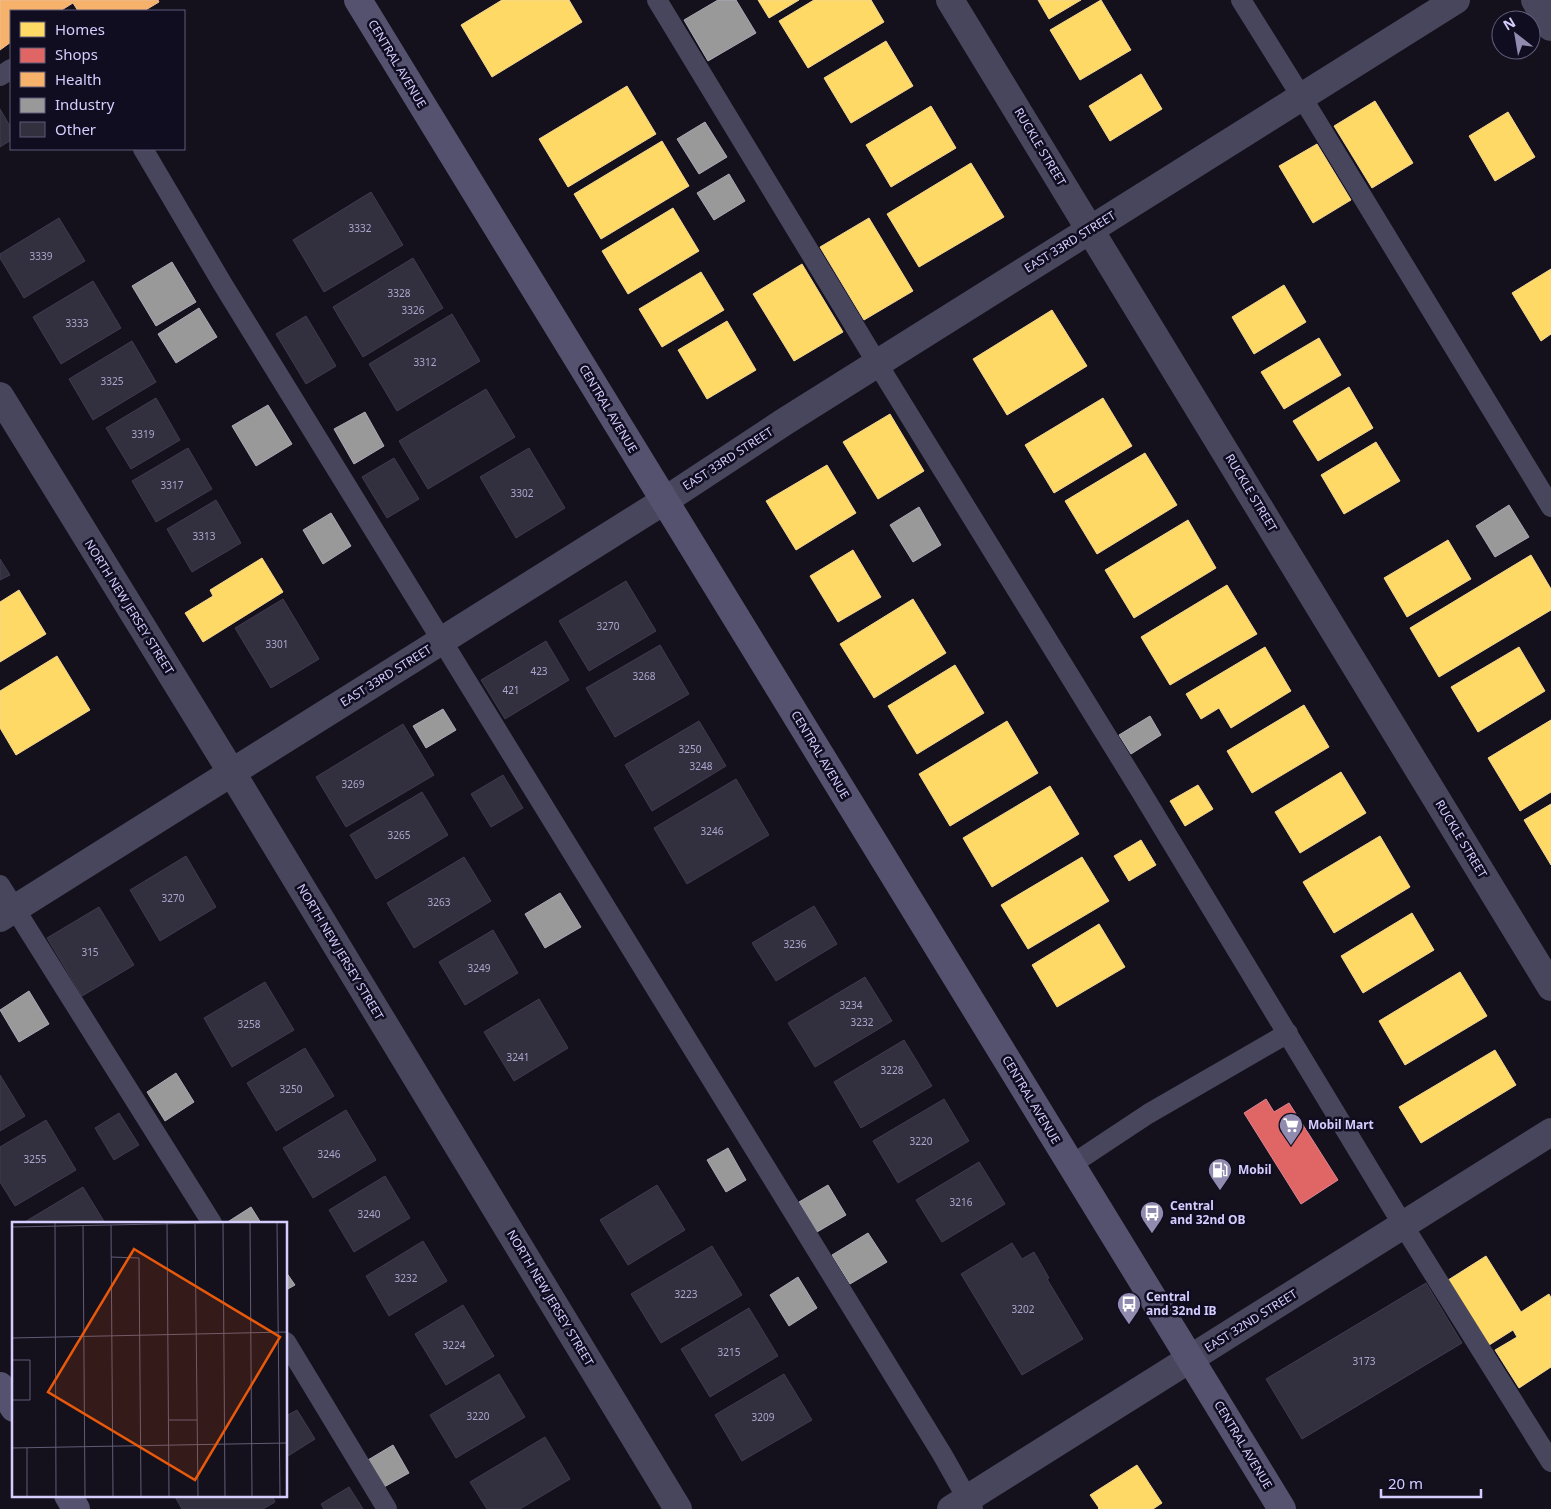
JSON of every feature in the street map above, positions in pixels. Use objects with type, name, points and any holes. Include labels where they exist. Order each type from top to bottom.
[{"type":"main road","name":"CENTRAL AVENUE","points":[[358,0],[1282,1509]]},
{"type":"main road","points":[[0,1386],[12,1405]]},
{"type":"main road","points":[[69,1496],[76,1509]]},
{"type":"street","name":"RUCKLE STREET","points":[[950,0],[1551,987]]},
{"type":"street","name":"EAST 33RD STREET","points":[[8,914],[664,501],[877,363],[1456,0]]},
{"type":"street","points":[[1535,0],[1551,27]]},
{"type":"street","name":"NORTH NEW JERSEY STREET","points":[[0,396],[232,773],[678,1509]]},
{"type":"street","name":"EAST 32ND STREET","points":[[963,1506],[1190,1359],[1551,1132]]},
{"type":"lane","points":[[657,0],[1288,1033],[1403,1225],[1551,1462]]},
{"type":"lane","points":[[1241,0],[1551,507]]},
{"type":"lane","points":[[143,150],[222,283],[932,1437],[963,1506]]},
{"type":"lane","points":[[0,885],[8,914],[211,1222]]},
{"type":"lane","points":[[1071,1165],[1148,1114],[1288,1033]]},
{"type":"lane","points":[[288,1345],[387,1509]]},
{"type":"building: Homes","points":[[502,0],[569,0],[582,22],[492,77],[461,25]]},
{"type":"building: Homes","points":[[758,0],[799,0],[769,18]]},
{"type":"building: Homes","points":[[814,0],[871,0],[884,22],[808,68],[779,21]]},
{"type":"building: Homes","points":[[1038,0],[1081,0],[1049,19]]},
{"type":"building: Homes","points":[[1101,0],[1131,50],[1080,80],[1050,30]]},
{"type":"building: Homes","points":[[886,41],[913,86],[851,123],[824,78]]},
{"type":"building: Homes","points":[[1141,74],[1162,109],[1110,141],[1089,106]]},
{"type":"building: Homes","points":[[627,86],[656,134],[568,187],[539,139]]},
{"type":"building: Homes","points":[[1375,101],[1413,163],[1372,188],[1334,126]]},
{"type":"building: Homes","points":[[931,106],[956,148],[891,187],[866,145]]},
{"type":"building: Homes","points":[[1508,112],[1535,157],[1495,181],[1469,136]]},
{"type":"building: Homes","points":[[662,141],[689,186],[601,239],[574,194]]},
{"type":"building: Homes","points":[[1317,144],[1351,200],[1313,223],[1279,166]]},
{"type":"building: Homes","points":[[971,163],[1004,217],[919,267],[887,214]]},
{"type":"building: Homes","points":[[673,208],[699,251],[628,294],[602,251]]},
{"type":"building: Homes","points":[[869,218],[913,291],[864,320],[820,247]]},
{"type":"building: Homes","points":[[802,264],[843,332],[794,361],[753,294]]},
{"type":"building: Homes","points":[[1551,269],[1551,334],[1541,341],[1512,293]]},
{"type":"building: Homes","points":[[701,272],[724,310],[662,347],[639,309]]},
{"type":"building: Homes","points":[[1284,285],[1306,322],[1254,354],[1232,317]]},
{"type":"building: Homes","points":[[1052,310],[1087,366],[1007,415],[973,359]]},
{"type":"building: Homes","points":[[727,321],[756,370],[707,399],[678,350]]},
{"type":"building: Homes","points":[[1319,338],[1341,375],[1284,409],[1261,372]]},
{"type":"building: Homes","points":[[1349,387],[1373,428],[1318,461],[1293,421]]},
{"type":"building: Homes","points":[[1103,398],[1132,446],[1054,493],[1025,445]]},
{"type":"building: Homes","points":[[890,414],[924,471],[878,499],[843,442]]},
{"type":"building: Homes","points":[[1376,442],[1400,481],[1344,514],[1321,475]]},
{"type":"building: Homes","points":[[1145,453],[1177,505],[1097,554],[1065,501]]},
{"type":"building: Homes","points":[[827,465],[856,513],[796,550],[766,501]]},
{"type":"building: Homes","points":[[1188,520],[1216,568],[1134,618],[1105,570]]},
{"type":"building: Homes","points":[[1448,540],[1471,579],[1407,617],[1384,578]]},
{"type":"building: Homes","points":[[853,550],[881,597],[838,622],[810,576]]},
{"type":"building: Homes","points":[[1531,555],[1551,589],[1551,610],[1439,677],[1410,628]]},
{"type":"building: Homes","points":[[262,558],[283,592],[203,642],[185,613],[213,596],[210,590]]},
{"type":"building: Homes","points":[[1227,585],[1257,634],[1170,685],[1141,637]]},
{"type":"building: Homes","points":[[19,590],[46,634],[0,662],[0,602]]},
{"type":"building: Homes","points":[[913,599],[946,653],[874,698],[840,644]]},
{"type":"building: Homes","points":[[1265,647],[1291,691],[1231,728],[1219,708],[1201,719],[1186,694]]},
{"type":"building: Homes","points":[[1519,647],[1545,691],[1478,732],[1451,687]]},
{"type":"building: Homes","points":[[57,656],[90,710],[16,755],[0,728],[0,691]]},
{"type":"building: Homes","points":[[955,665],[984,713],[917,754],[888,706]]},
{"type":"building: Homes","points":[[1304,705],[1329,747],[1252,793],[1227,751]]},
{"type":"building: Homes","points":[[1551,720],[1551,792],[1520,811],[1488,758]]},
{"type":"building: Homes","points":[[1007,721],[1038,773],[950,826],[919,774]]},
{"type":"building: Homes","points":[[1341,772],[1366,813],[1300,853],[1275,812]]},
{"type":"building: Homes","points":[[1198,785],[1213,809],[1185,826],[1170,801]]},
{"type":"building: Homes","points":[[1050,786],[1079,834],[992,887],[963,838]]},
{"type":"building: Homes","points":[[1551,804],[1551,865],[1524,820]]},
{"type":"building: Homes","points":[[1380,836],[1410,887],[1334,933],[1303,882]]},
{"type":"building: Homes","points":[[1141,840],[1156,865],[1129,881],[1114,856]]},
{"type":"building: Homes","points":[[1082,857],[1109,901],[1028,949],[1001,905]]},
{"type":"building: Homes","points":[[1412,913],[1434,950],[1363,993],[1341,956]]},
{"type":"building: Homes","points":[[1099,924],[1125,967],[1057,1007],[1032,965]]},
{"type":"building: Homes","points":[[1460,972],[1487,1016],[1405,1065],[1379,1021]]},
{"type":"building: Homes","points":[[1495,1050],[1516,1085],[1421,1143],[1399,1107]]},
{"type":"building: Homes","points":[[1486,1256],[1521,1312],[1549,1294],[1551,1298],[1551,1367],[1519,1388],[1495,1350],[1517,1337],[1513,1330],[1486,1347],[1445,1282]]},
{"type":"building: Homes","points":[[1137,1465],[1162,1503],[1153,1509],[1098,1509],[1090,1495]]},
{"type":"building: Shops","name":"Mobil Mart","points":[[1266,1099],[1274,1112],[1289,1103],[1338,1180],[1301,1204],[1244,1113]]},
{"type":"building: Health","points":[[0,0],[158,0],[159,2],[146,10],[77,10],[73,3],[62,10],[10,10],[10,43],[0,50]]},
{"type":"building: Industry","points":[[718,0],[736,0],[756,33],[708,61],[684,20]]},
{"type":"building: Industry","points":[[705,122],[727,157],[699,174],[677,139]]},
{"type":"building: Industry","points":[[729,174],[745,201],[714,220],[697,193]]},
{"type":"building: Industry","points":[[172,262],[196,302],[156,326],[132,286]]},
{"type":"building: Industry","points":[[199,308],[217,337],[176,363],[158,334]]},
{"type":"building: Industry","points":[[268,405],[292,444],[256,466],[232,426]]},
{"type":"building: Industry","points":[[365,412],[384,446],[354,464],[334,429]]},
{"type":"building: Industry","points":[[1509,505],[1529,537],[1495,557],[1476,526]]},
{"type":"building: Industry","points":[[919,507],[941,545],[913,562],[890,525]]},
{"type":"building: Industry","points":[[331,513],[351,546],[323,564],[303,530]]},
{"type":"building: Industry","points":[[443,709],[456,730],[426,748],[413,726]]},
{"type":"building: Industry","points":[[1150,716],[1161,735],[1131,754],[1119,735]]},
{"type":"building: Industry","points":[[560,893],[581,927],[545,948],[525,914]]},
{"type":"building: Industry","points":[[29,991],[49,1024],[19,1042],[0,1010]]},
{"type":"building: Industry","points":[[176,1073],[194,1102],[165,1121],[147,1092]]},
{"type":"building: Industry","points":[[728,1148],[746,1180],[726,1192],[707,1160]]},
{"type":"building: Industry","points":[[828,1185],[846,1215],[817,1232],[799,1202]]},
{"type":"building: Industry","points":[[251,1207],[260,1222],[228,1222]]},
{"type":"building: Industry","points":[[868,1233],[887,1262],[850,1284],[832,1255]]},
{"type":"building: Industry","points":[[288,1275],[295,1285],[288,1289]]},
{"type":"building: Industry","points":[[798,1277],[817,1308],[789,1326],[770,1295]]},
{"type":"building: Industry","points":[[393,1445],[409,1473],[384,1487],[368,1460]]},
{"type":"building: Other","points":[[0,109],[10,126],[10,141],[0,147]]},
{"type":"building: Other","points":[[371,192],[403,245],[324,292],[293,240]]},
{"type":"building: Other","points":[[59,218],[85,261],[24,298],[0,258],[0,254]]},
{"type":"building: Other","points":[[413,258],[443,308],[363,357],[333,307]]},
{"type":"building: Other","points":[[93,281],[121,328],[61,364],[33,317]]},
{"type":"building: Other","points":[[452,314],[480,361],[397,411],[369,364]]},
{"type":"building: Other","points":[[306,316],[336,366],[306,384],[276,334]]},
{"type":"building: Other","points":[[132,341],[156,382],[93,420],[69,379]]},
{"type":"building: Other","points":[[486,389],[515,437],[428,489],[399,441]]},
{"type":"building: Other","points":[[156,398],[180,440],[131,469],[106,428]]},
{"type":"building: Other","points":[[188,448],[212,489],[156,522],[132,481]]},
{"type":"building: Other","points":[[529,448],[565,508],[516,538],[480,477]]},
{"type":"building: Other","points":[[394,458],[419,499],[387,518],[362,477]]},
{"type":"building: Other","points":[[216,500],[241,543],[192,572],[167,529]]},
{"type":"building: Other","points":[[0,559],[10,575],[0,580]]},
{"type":"building: Other","points":[[626,581],[656,631],[589,671],[559,621]]},
{"type":"building: Other","points":[[283,599],[319,659],[271,688],[235,628]]},
{"type":"building: Other","points":[[546,641],[569,680],[505,719],[481,680]]},
{"type":"building: Other","points":[[660,645],[689,694],[615,737],[586,688]]},
{"type":"building: Other","points":[[699,721],[726,766],[652,811],[625,765]]},
{"type":"building: Other","points":[[403,724],[434,775],[346,827],[316,777]]},
{"type":"building: Other","points":[[503,775],[523,808],[491,827],[471,794]]},
{"type":"building: Other","points":[[736,779],[769,835],[687,884],[654,828]]},
{"type":"building: Other","points":[[422,792],[448,835],[376,879],[350,835]]},
{"type":"building: Other","points":[[186,856],[216,907],[160,941],[130,890]]},
{"type":"building: Other","points":[[464,857],[491,901],[414,948],[387,903]]},
{"type":"building: Other","points":[[814,906],[837,944],[776,981],[752,943]]},
{"type":"building: Other","points":[[99,907],[134,965],[82,996],[47,938]]},
{"type":"building: Other","points":[[493,930],[518,973],[465,1005],[439,962]]},
{"type":"building: Other","points":[[865,977],[892,1021],[815,1067],[788,1023]]},
{"type":"building: Other","points":[[265,982],[294,1030],[232,1067],[204,1018]]},
{"type":"building: Other","points":[[539,999],[568,1048],[514,1081],[484,1032]]},
{"type":"building: Other","points":[[904,1040],[932,1086],[861,1128],[834,1082]]},
{"type":"building: Other","points":[[305,1048],[334,1096],[276,1131],[247,1083]]},
{"type":"building: Other","points":[[0,1075],[25,1116],[0,1131]]},
{"type":"building: Other","points":[[944,1099],[969,1141],[898,1183],[873,1141]]},
{"type":"building: Other","points":[[346,1110],[376,1160],[313,1198],[283,1148]]},
{"type":"building: Other","points":[[119,1113],[139,1145],[114,1160],[95,1128]]},
{"type":"building: Other","points":[[46,1120],[76,1170],[15,1206],[0,1182],[0,1147]]},
{"type":"building: Other","points":[[979,1162],[1005,1204],[942,1242],[916,1200]]},
{"type":"building: Other","points":[[385,1176],[410,1218],[354,1252],[329,1210]]},
{"type":"building: Other","points":[[657,1185],[685,1230],[628,1265],[600,1220]]},
{"type":"building: Other","points":[[83,1187],[104,1222],[25,1222]]},
{"type":"building: Other","points":[[423,1241],[447,1281],[389,1316],[366,1276]]},
{"type":"building: Other","points":[[1012,1243],[1022,1259],[1034,1252],[1049,1278],[1047,1279],[1083,1339],[1022,1375],[961,1274]]},
{"type":"building: Other","points":[[712,1246],[742,1295],[661,1343],[631,1294]]},
{"type":"building: Other","points":[[1426,1283],[1462,1343],[1302,1439],[1266,1379]]},
{"type":"building: Other","points":[[463,1305],[494,1356],[446,1385],[415,1334]]},
{"type":"building: Other","points":[[749,1308],[778,1356],[710,1397],[681,1349]]},
{"type":"building: Other","points":[[499,1374],[525,1417],[456,1458],[430,1415]]},
{"type":"building: Other","points":[[784,1374],[812,1420],[742,1461],[715,1415]]},
{"type":"building: Other","points":[[297,1410],[315,1439],[288,1456],[288,1415]]},
{"type":"building: Other","points":[[545,1437],[570,1479],[520,1509],[487,1509],[470,1482]]},
{"type":"building: Other","points":[[349,1487],[363,1509],[324,1509],[321,1504]]},
{"type":"building: Other","points":[[175,1496],[272,1496],[275,1502],[263,1509],[182,1509]]},
{"type":"place","name":"Mobil Mart","points":[[1291,1146]]},
{"type":"place","name":"Mobil","points":[[1220,1191]]},
{"type":"place","name":"Central and 32nd OB","points":[[1152,1234]]},
{"type":"place","name":"Central and 32nd IB","points":[[1129,1325]]}]
